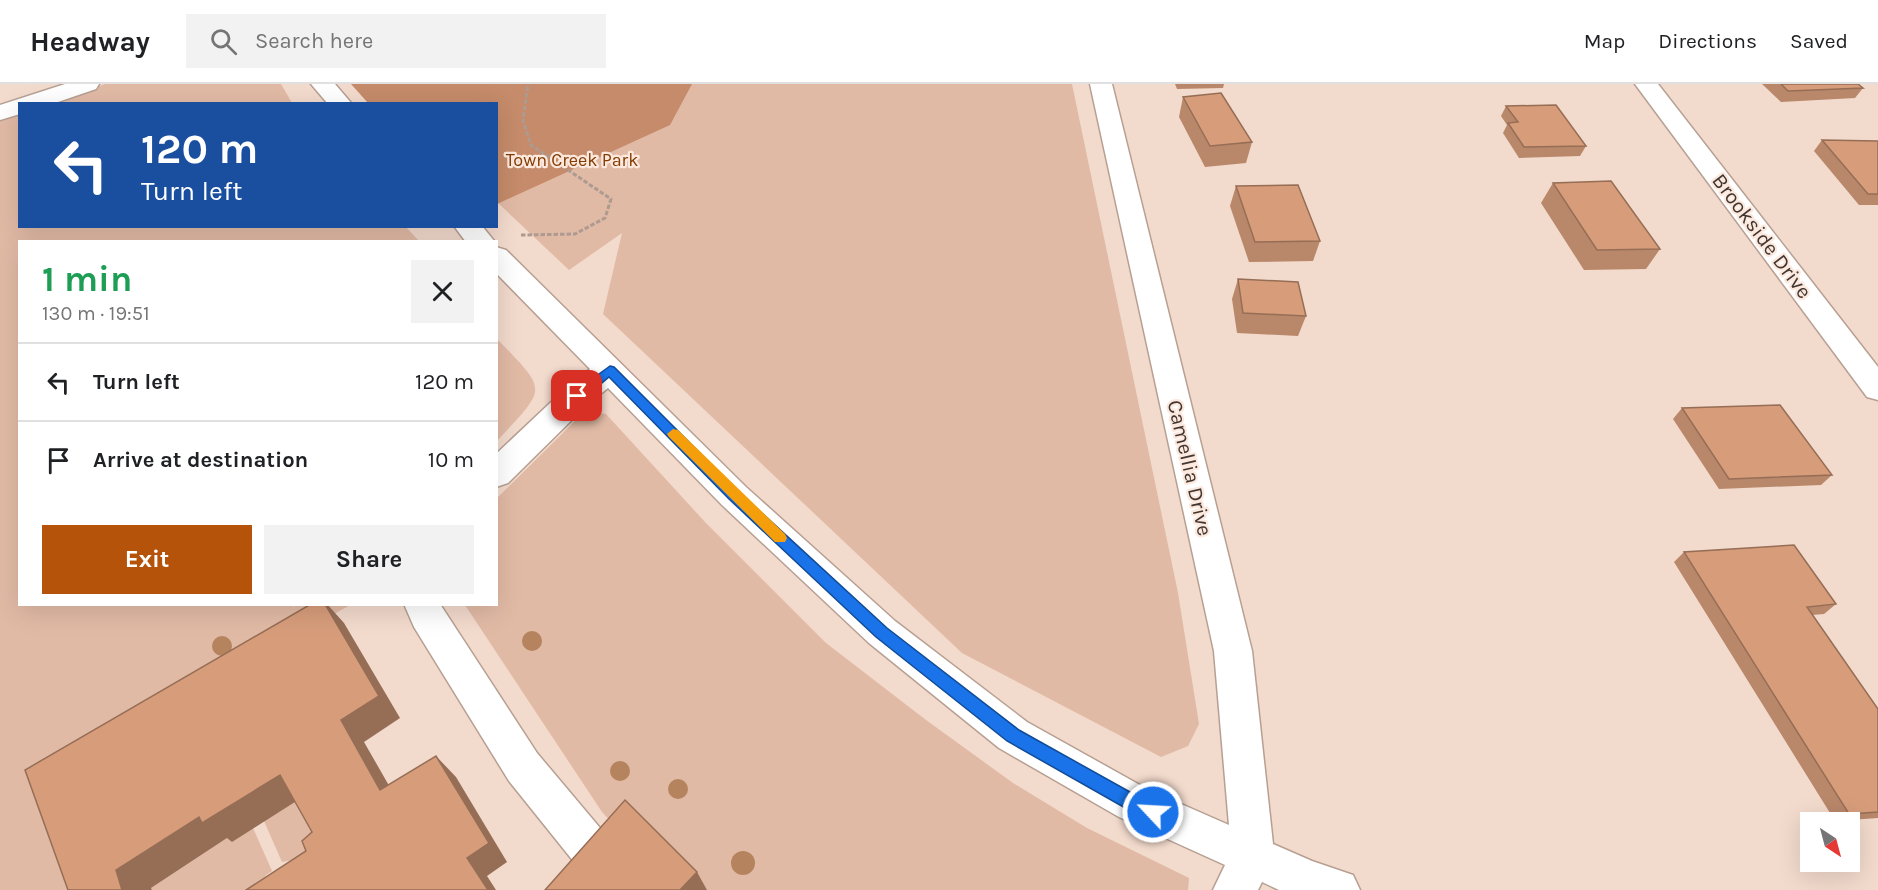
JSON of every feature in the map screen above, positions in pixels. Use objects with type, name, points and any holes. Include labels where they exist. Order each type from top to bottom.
[{"type":"street","points":[[34,102],[88,84]]},
{"type":"street","points":[[322,84],[339,102]]},
{"type":"street","name":"Camellia Drive","points":[[1101,84],[1233,651],[1244,873]]},
{"type":"street","name":"Brookside Drive","points":[[1646,84],[1878,389]]},
{"type":"street","points":[[0,113],[18,107]]},
{"type":"street","points":[[498,257],[734,495],[882,632],[1013,735],[1133,803],[1244,873],[1310,882],[1338,890]]},
{"type":"street","points":[[498,472],[577,396],[610,370]]},
{"type":"street","points":[[423,606],[523,767],[601,862],[628,890]]},
{"type":"path","points":[[481,240],[574,234],[605,218],[611,199],[531,145],[523,120],[528,84]]},
{"type":"green space","points":[[105,84],[281,84],[291,102],[54,102]]},
{"type":"green space","name":"Town Creek Park","points":[[351,84],[692,84],[670,125],[498,204],[498,102],[367,102]]},
{"type":"green space","points":[[369,84],[1072,84],[1178,593],[1199,724],[1188,746],[1161,757],[962,653],[603,314],[622,233],[569,270],[498,203],[498,102],[483,102]]},
{"type":"green space","points":[[18,113],[18,228],[407,228],[418,240],[18,240],[18,606],[348,606],[50,776],[98,890],[0,890],[0,120]]},
{"type":"green space","points":[[498,340],[526,369],[533,380],[535,390],[533,399],[498,440]]},
{"type":"green space","points":[[588,414],[606,414],[705,522],[826,643],[1013,783],[1087,828],[1189,878],[1188,890],[707,890],[623,835],[602,812],[466,606],[498,606],[498,497],[575,421]]},
{"type":"green space","points":[[306,795],[331,841],[309,857],[282,862],[264,821]]},
{"type":"green space","points":[[253,828],[272,871],[266,875],[258,890],[152,890],[151,888],[230,836]]},
{"type":"building","points":[[1781,84],[1858,84],[1863,88],[1788,91]]},
{"type":"building","points":[[1221,93],[1252,142],[1210,146],[1183,97]]},
{"type":"building","points":[[1556,105],[1586,146],[1524,147],[1508,123],[1518,122],[1506,106]]},
{"type":"building","points":[[1822,140],[1878,141],[1878,194],[1868,194]]},
{"type":"building","points":[[1611,181],[1660,249],[1597,250],[1553,183]]},
{"type":"building","points":[[1298,185],[1320,241],[1255,242],[1236,186]]},
{"type":"building","points":[[1238,279],[1298,282],[1306,316],[1243,313]]},
{"type":"building","points":[[1780,405],[1832,475],[1729,479],[1682,408]]},
{"type":"building","points":[[1794,545],[1836,604],[1807,607],[1878,709],[1878,812],[1848,812],[1684,552]]},
{"type":"building","points":[[308,606],[326,606],[379,696],[341,720],[380,790],[436,756],[489,843],[467,858],[488,890],[246,890],[306,851],[302,841],[312,832],[280,775],[202,823],[199,817],[116,870],[122,890],[68,890],[25,770]]},
{"type":"building","points":[[625,800],[697,872],[680,890],[545,890]]},
{"type":"slow traffic","points":[[673,434],[780,538]]},
{"type":"route","points":[[577,396],[610,370],[734,495],[882,632],[1013,735],[1153,812]]}]
